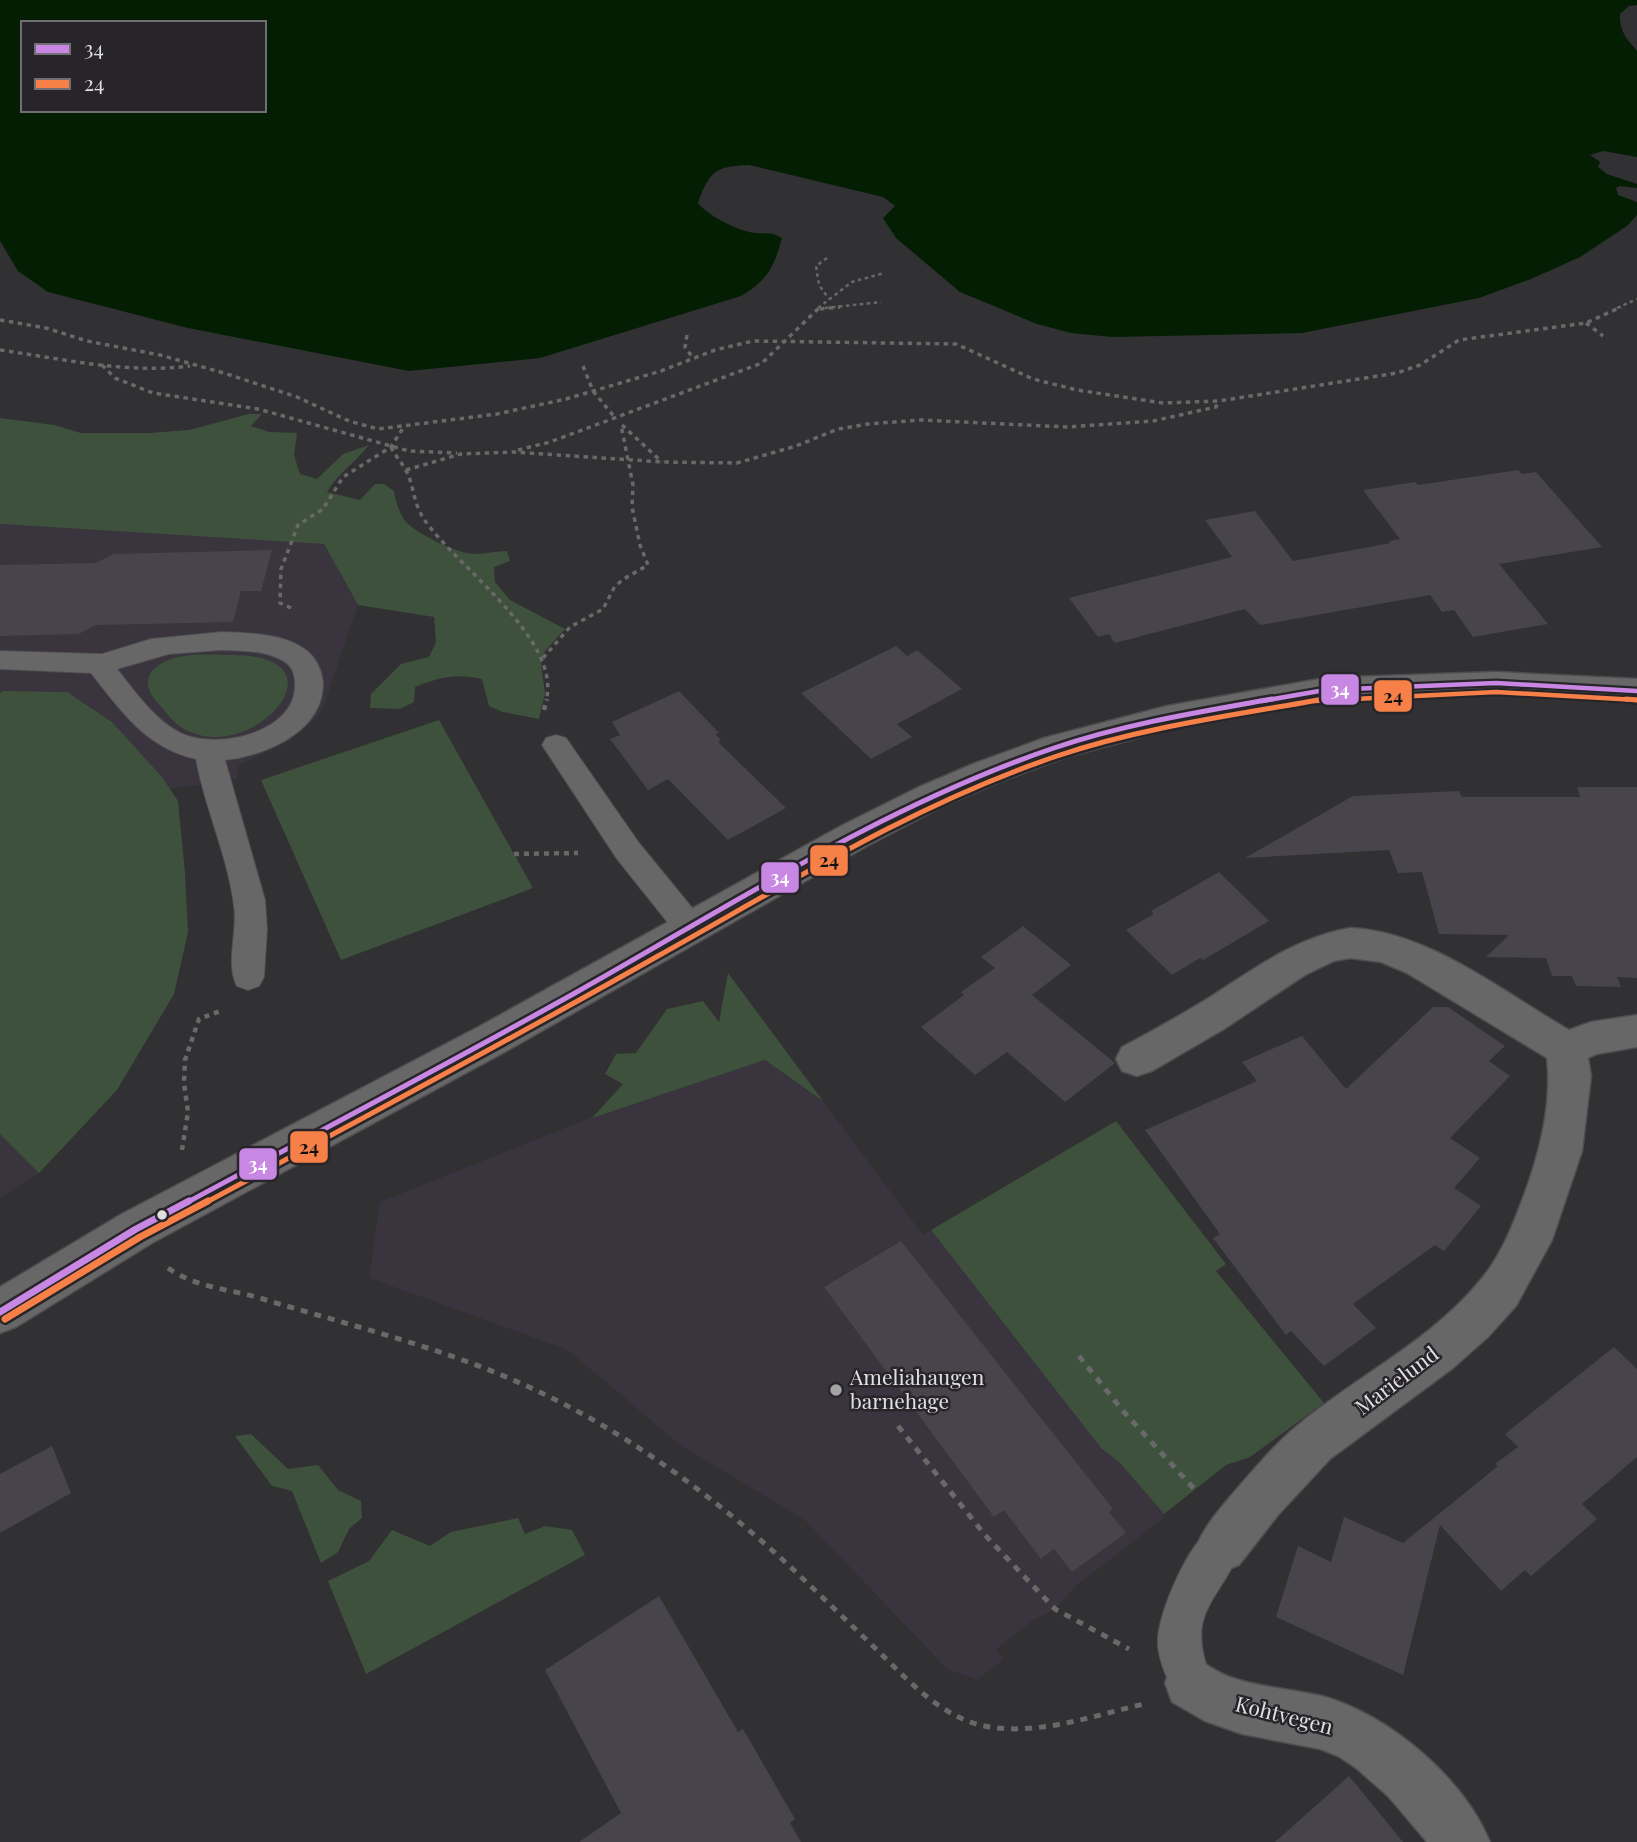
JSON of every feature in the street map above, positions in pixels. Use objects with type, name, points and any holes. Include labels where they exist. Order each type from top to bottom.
[{"type":"street","points":[[0,1312],[167,1212],[359,1111],[844,842],[932,796],[1056,747],[1177,716],[1337,689],[1496,683],[1637,691]]},
{"type":"street","points":[[1137,1059],[1187,1032],[1305,958],[1326,948],[1349,944],[1370,944],[1393,950],[1437,972],[1567,1049],[1591,1038],[1637,1031]]},
{"type":"street","name":"Marielund","points":[[1228,1538],[1313,1443],[1436,1353],[1472,1322],[1500,1291],[1530,1240],[1561,1152],[1570,1076],[1567,1049]]},
{"type":"street","name":"Kohtvegen","points":[[1191,1683],[1199,1690],[1230,1703],[1337,1728],[1378,1749],[1422,1792],[1462,1842]]},
{"type":"lane","points":[[0,660],[98,664],[151,648],[196,642],[258,642],[278,646],[304,663],[312,680],[307,702],[299,714],[276,733],[238,749],[209,752],[174,745],[161,735],[98,664]]},
{"type":"lane","points":[[556,745],[628,851],[691,929]]},
{"type":"lane","points":[[209,752],[214,782],[236,848],[250,904],[248,977]]},
{"type":"lane","name":"Marielund","points":[[1191,1683],[1181,1665],[1176,1638],[1184,1607],[1228,1538]]},
{"type":"path","points":[[827,258],[816,266],[820,285],[829,299]]},
{"type":"path","points":[[513,452],[762,363],[788,342],[829,299],[849,284],[884,273]]},
{"type":"path","points":[[0,320],[160,355],[297,397],[368,426],[403,428],[509,411],[593,390],[650,375],[740,343],[956,344],[1033,379],[1077,390],[1148,401],[1219,401],[1397,373],[1420,365],[1459,340],[1586,323],[1637,299]]},
{"type":"path","points":[[819,309],[881,302]]},
{"type":"path","points":[[1586,323],[1603,336]]},
{"type":"path","points":[[687,335],[685,347],[694,358]]},
{"type":"path","points":[[0,350],[102,365],[166,370],[194,366]]},
{"type":"path","points":[[102,365],[115,378],[153,393],[258,409],[409,451],[461,454],[513,452],[663,462],[737,463],[796,446],[838,429],[868,425],[921,420],[1084,426],[1153,421],[1216,407],[1219,401]]},
{"type":"path","points":[[583,366],[593,390],[614,417],[663,462]]},
{"type":"path","points":[[543,658],[570,627],[603,609],[614,588],[622,580],[648,565],[640,545],[632,507],[633,485],[621,425]]},
{"type":"path","points":[[280,603],[281,569],[298,525],[323,509],[343,477],[391,447],[403,428]]},
{"type":"path","points":[[391,447],[396,459],[406,470],[413,500],[425,521],[514,617],[543,658],[548,695],[543,715],[545,732],[556,745]]},
{"type":"path","points":[[406,470],[461,454]]},
{"type":"path","points":[[514,854],[628,851]]},
{"type":"path","points":[[167,1212],[184,1143],[188,1112],[184,1083],[185,1060],[199,1019],[244,1001],[248,977]]},
{"type":"path","points":[[165,1265],[172,1272],[198,1283],[254,1297],[502,1376],[572,1410],[631,1446],[712,1502],[766,1545],[934,1703],[973,1723],[1026,1728],[1151,1702],[1191,1683]]},
{"type":"path","points":[[1079,1356],[1228,1538]]},
{"type":"path","points":[[898,1426],[985,1535],[1055,1609],[1191,1683]]},
{"type":"shaded area","points":[[0,0],[1637,0],[1637,5],[1629,6],[1620,14],[1620,20],[1624,34],[1637,51],[1637,157],[1603,151],[1590,155],[1600,162],[1598,167],[1607,174],[1637,184],[1637,188],[1616,188],[1618,195],[1637,202],[1637,215],[1627,226],[1580,257],[1479,298],[1302,333],[1112,337],[1071,333],[1037,324],[960,292],[896,238],[883,218],[895,206],[883,197],[749,165],[728,167],[715,173],[706,184],[698,203],[709,213],[733,226],[782,238],[773,265],[758,284],[741,296],[540,358],[409,371],[188,328],[48,292],[18,271],[0,241]]},
{"type":"shaded area","points":[[249,414],[262,414],[251,426],[269,432],[297,433],[294,455],[300,474],[317,479],[343,454],[369,445],[327,492],[360,500],[375,484],[384,484],[394,491],[399,510],[406,522],[432,539],[474,554],[507,551],[510,561],[494,567],[495,582],[510,600],[565,629],[545,651],[541,664],[545,693],[539,719],[503,712],[489,706],[482,679],[464,676],[440,678],[415,687],[414,702],[400,709],[370,708],[371,694],[401,664],[429,657],[436,642],[434,617],[358,605],[324,544],[0,524],[0,418],[54,425],[81,433],[149,433],[189,430]]},
{"type":"shaded area","points":[[0,524],[324,544],[358,605],[323,709],[288,742],[239,765],[237,779],[170,789],[112,722],[3,691],[0,693]]},
{"type":"shaded area","points":[[203,654],[269,660],[285,673],[287,689],[278,707],[260,723],[236,734],[210,737],[184,729],[176,724],[150,691],[150,674],[171,659]]},
{"type":"shaded area","points":[[67,692],[112,722],[162,777],[178,801],[185,873],[188,932],[174,994],[117,1090],[39,1173],[0,1134],[0,693]]},
{"type":"shaded area","points":[[439,720],[533,888],[341,960],[261,780]]},
{"type":"shaded area","points":[[728,973],[823,1101],[765,1060],[592,1118],[623,1084],[605,1074],[616,1054],[636,1053],[667,1009],[703,1001],[719,1022]]},
{"type":"shaded area","name":"Ameliahaugen barnehage","points":[[765,1060],[823,1101],[923,1235],[931,1230],[1101,1447],[1120,1463],[1164,1514],[1164,1518],[1078,1584],[1055,1609],[1035,1619],[996,1649],[1004,1659],[977,1680],[947,1669],[805,1520],[680,1445],[568,1350],[369,1278],[380,1202],[600,1114]]},
{"type":"shaded area","points":[[1116,1121],[1226,1264],[1216,1271],[1324,1403],[1250,1457],[1226,1465],[1164,1514],[1120,1463],[1101,1448],[931,1230]]},
{"type":"shaded area","points":[[0,1134],[39,1173],[0,1198]]},
{"type":"shaded area","points":[[251,1434],[288,1469],[318,1465],[338,1490],[361,1501],[362,1518],[349,1529],[338,1552],[321,1563],[292,1491],[272,1486],[235,1436]]},
{"type":"shaded area","points":[[518,1518],[525,1534],[545,1526],[572,1530],[585,1555],[366,1674],[328,1581],[369,1561],[392,1530],[430,1546],[451,1532]]},
{"type":"building","points":[[1518,470],[1522,474],[1536,472],[1602,547],[1499,564],[1548,624],[1473,637],[1454,610],[1442,612],[1430,595],[1260,625],[1245,609],[1115,643],[1109,634],[1098,637],[1069,598],[1232,557],[1205,520],[1255,511],[1293,561],[1391,543],[1389,541],[1400,539],[1363,490]]},
{"type":"building","points":[[272,550],[261,591],[241,591],[233,622],[95,625],[79,634],[0,636],[0,565],[96,563],[113,554]]},
{"type":"building","points":[[896,646],[907,656],[917,650],[962,689],[897,724],[912,737],[871,759],[801,693]]},
{"type":"building","points":[[679,691],[719,733],[715,734],[721,740],[718,742],[786,808],[728,840],[668,779],[648,790],[610,739],[620,735],[612,722]]},
{"type":"building","points":[[1577,787],[1637,787],[1637,978],[1617,977],[1621,987],[1576,986],[1572,976],[1552,976],[1546,958],[1486,957],[1509,935],[1439,934],[1422,872],[1398,873],[1389,850],[1245,858],[1353,796],[1459,791],[1462,797],[1580,797]]},
{"type":"building","points":[[1219,872],[1269,921],[1172,975],[1126,930],[1154,914],[1151,911]]},
{"type":"building","points":[[1023,926],[1071,965],[1032,995],[1115,1063],[1065,1102],[1007,1052],[975,1075],[921,1027],[964,995],[961,992],[995,968],[981,957]]},
{"type":"building","points":[[1433,1007],[1448,1007],[1505,1046],[1489,1061],[1510,1076],[1450,1138],[1480,1158],[1454,1188],[1481,1206],[1444,1251],[1435,1245],[1353,1304],[1376,1328],[1324,1366],[1291,1331],[1286,1335],[1213,1238],[1220,1234],[1145,1130],[1257,1081],[1242,1062],[1302,1036],[1346,1089]]},
{"type":"building","points":[[901,1241],[1113,1509],[1109,1512],[1126,1533],[1072,1572],[1054,1549],[1041,1559],[1004,1510],[994,1517],[824,1287]]},
{"type":"building","points":[[1614,1347],[1637,1369],[1637,1457],[1582,1504],[1597,1519],[1531,1576],[1525,1570],[1501,1591],[1440,1525],[1403,1675],[1276,1617],[1298,1546],[1331,1562],[1344,1517],[1403,1543],[1518,1447],[1505,1434]]},
{"type":"building","points":[[52,1446],[71,1493],[0,1533],[0,1474]]},
{"type":"building","points":[[659,1596],[738,1732],[743,1729],[795,1819],[790,1823],[801,1842],[579,1842],[621,1813],[545,1670]]},
{"type":"building","points":[[1349,1776],[1403,1842],[1275,1842]]},
{"type":"transit line","name":"34","points":[[0,1312],[136,1229],[496,1037],[854,836],[932,796],[986,773],[1056,747],[1167,718],[1325,690],[1496,683],[1637,691]]},
{"type":"transit line","name":"24","points":[[5,1319],[140,1237],[500,1045],[858,844],[936,804],[989,781],[1059,755],[1169,727],[1326,699],[1496,692],[1637,700]]},
{"type":"place","name":"Ameliahaugen barnehage","points":[[836,1390]]}]
